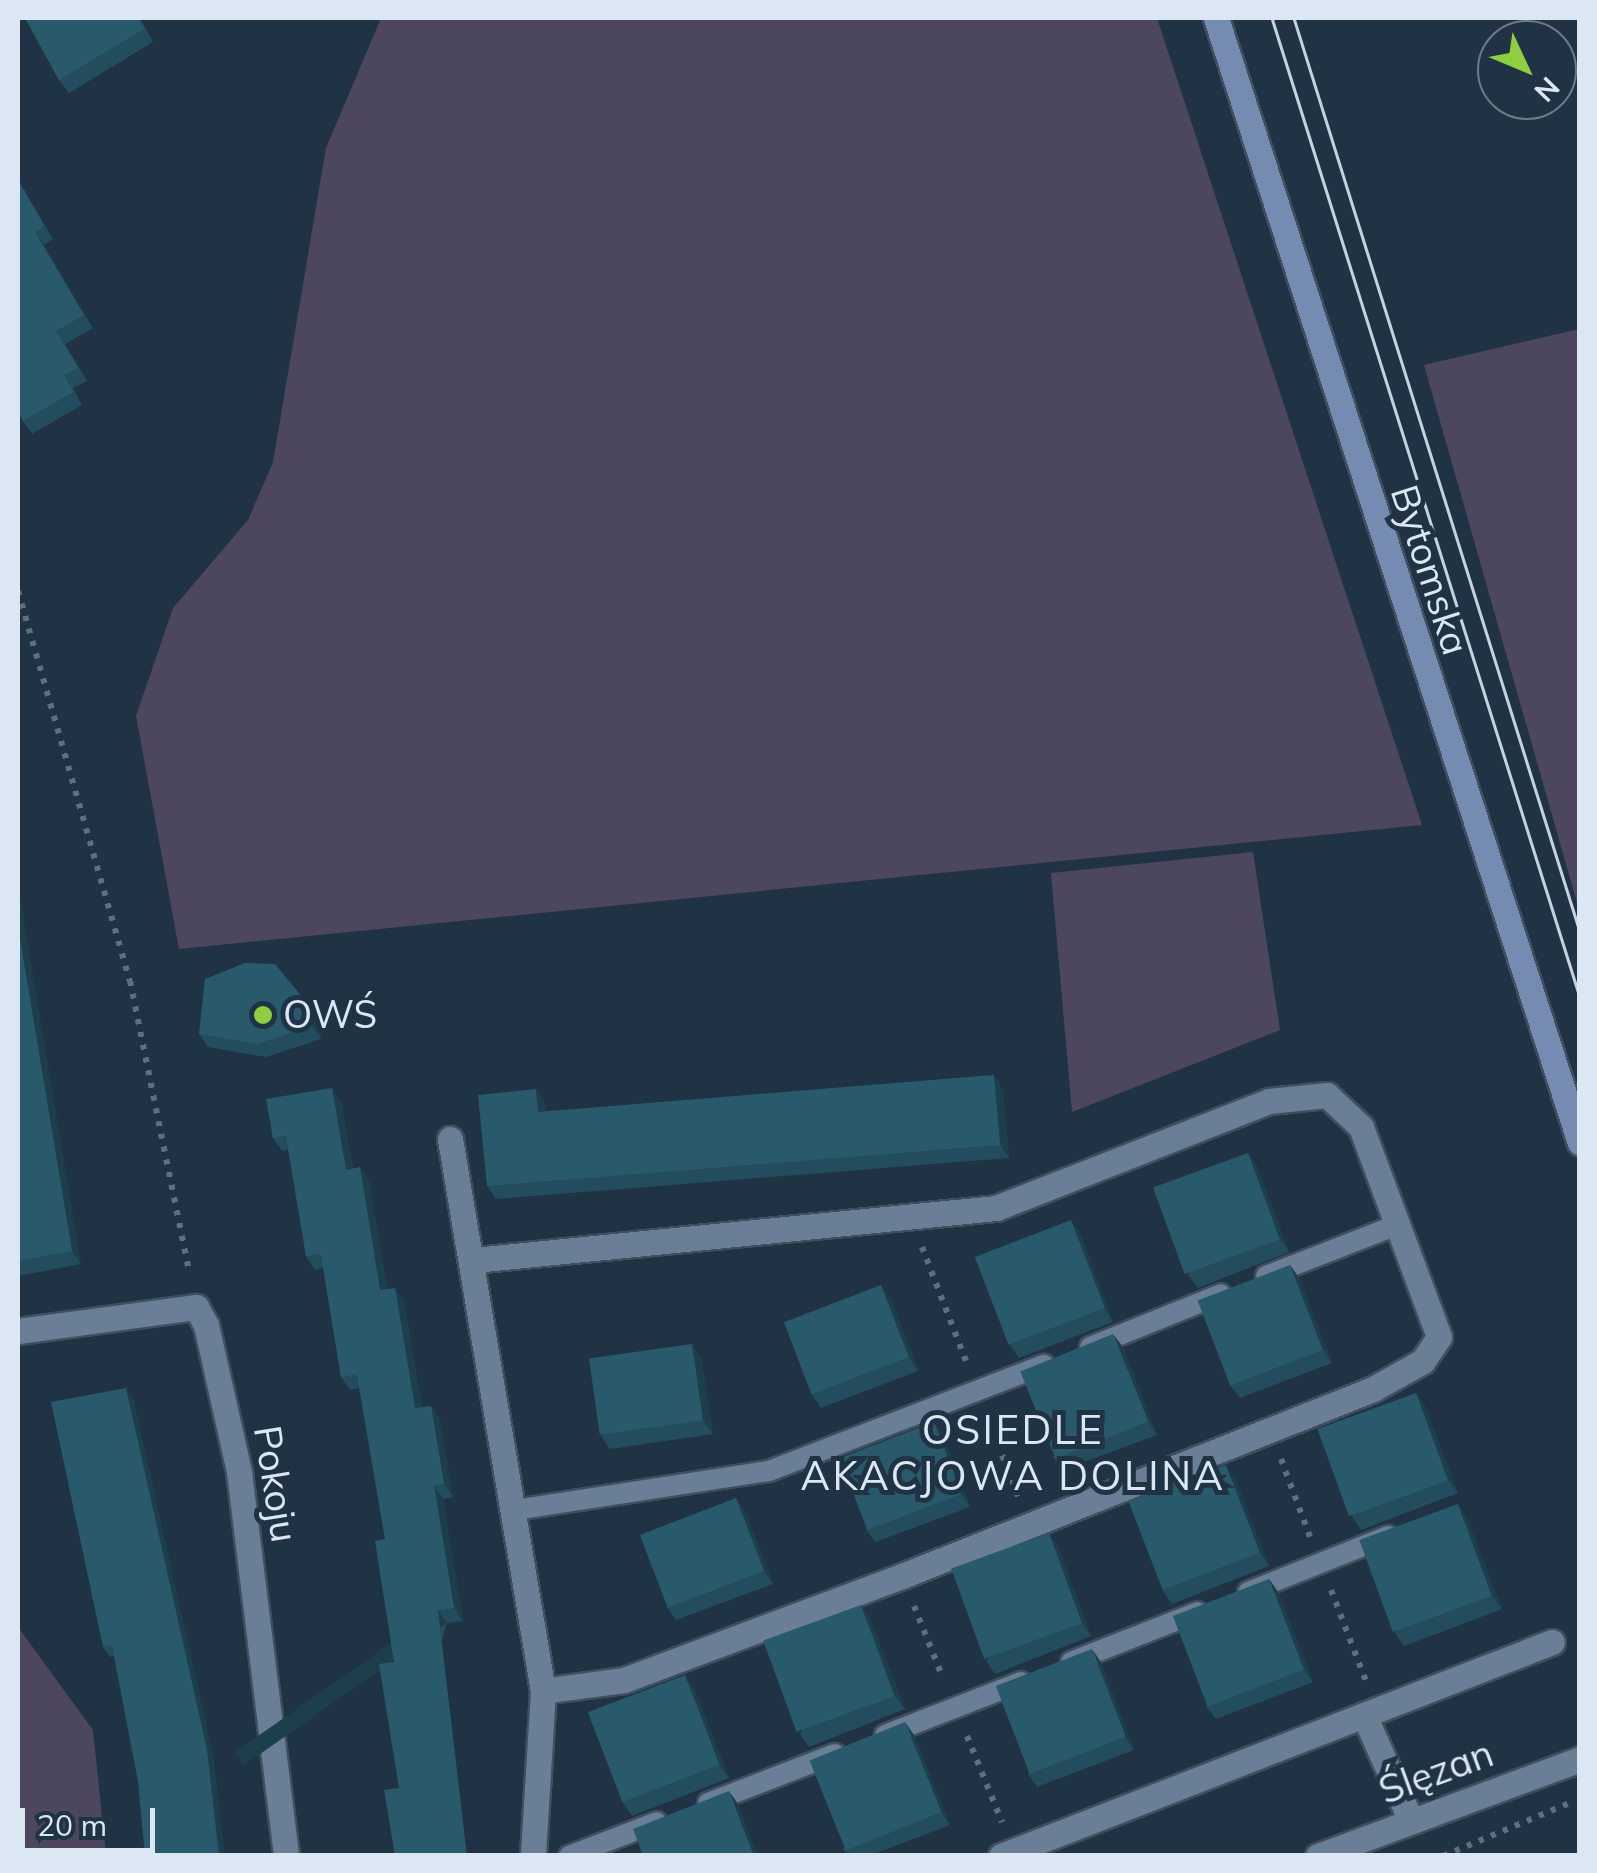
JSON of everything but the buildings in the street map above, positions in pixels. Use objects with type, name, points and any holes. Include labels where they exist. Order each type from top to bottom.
[{"type":"main road","name":"Bytomska","points":[[1216,18],[1580,1143]]},
{"type":"street","points":[[474,1260],[996,1208],[1270,1101],[1327,1095],[1361,1127],[1439,1336],[1423,1360],[1373,1388],[624,1680],[544,1691]]},
{"type":"street","points":[[450,1139],[474,1260],[544,1691],[534,1856]]},
{"type":"street","points":[[18,1331],[196,1308]]},
{"type":"street","name":"Pokoju","points":[[196,1308],[237,1458],[286,1856]]},
{"type":"street","points":[[1001,1856],[1552,1642]]},
{"type":"street","points":[[1364,1715],[1411,1821]]},
{"type":"street","name":"Ślęzan","points":[[1318,1856],[1580,1759]]},
{"type":"lane","points":[[514,1510],[769,1471],[1397,1224]]},
{"type":"lane","points":[[569,1856],[1407,1528]]},
{"type":"path","points":[[18,591],[130,982],[196,1308]]},
{"type":"path","points":[[1443,1856],[1580,1796]]},
{"type":"shaded area","points":[[381,18],[1157,18],[1422,825],[179,949],[136,716],[173,608],[248,520],[273,462],[326,148]]},
{"type":"shaded area","points":[[1580,329],[1579,910],[1424,365]]},
{"type":"shaded area","points":[[1253,852],[1280,1030],[1072,1112],[1051,873]]},
{"type":"shaded area","points":[[18,1627],[93,1730],[106,1855],[18,1855]]},
{"type":"tram line","points":[[1272,18],[1580,997]]},
{"type":"tram line","points":[[1294,18],[1580,932]]},
{"type":"place","name":"OWŚ","points":[[263,1015]]},
{"type":"district","name":"OSIEDLE AKACJOWA DOLINA","points":[[1013,1452]]}]
